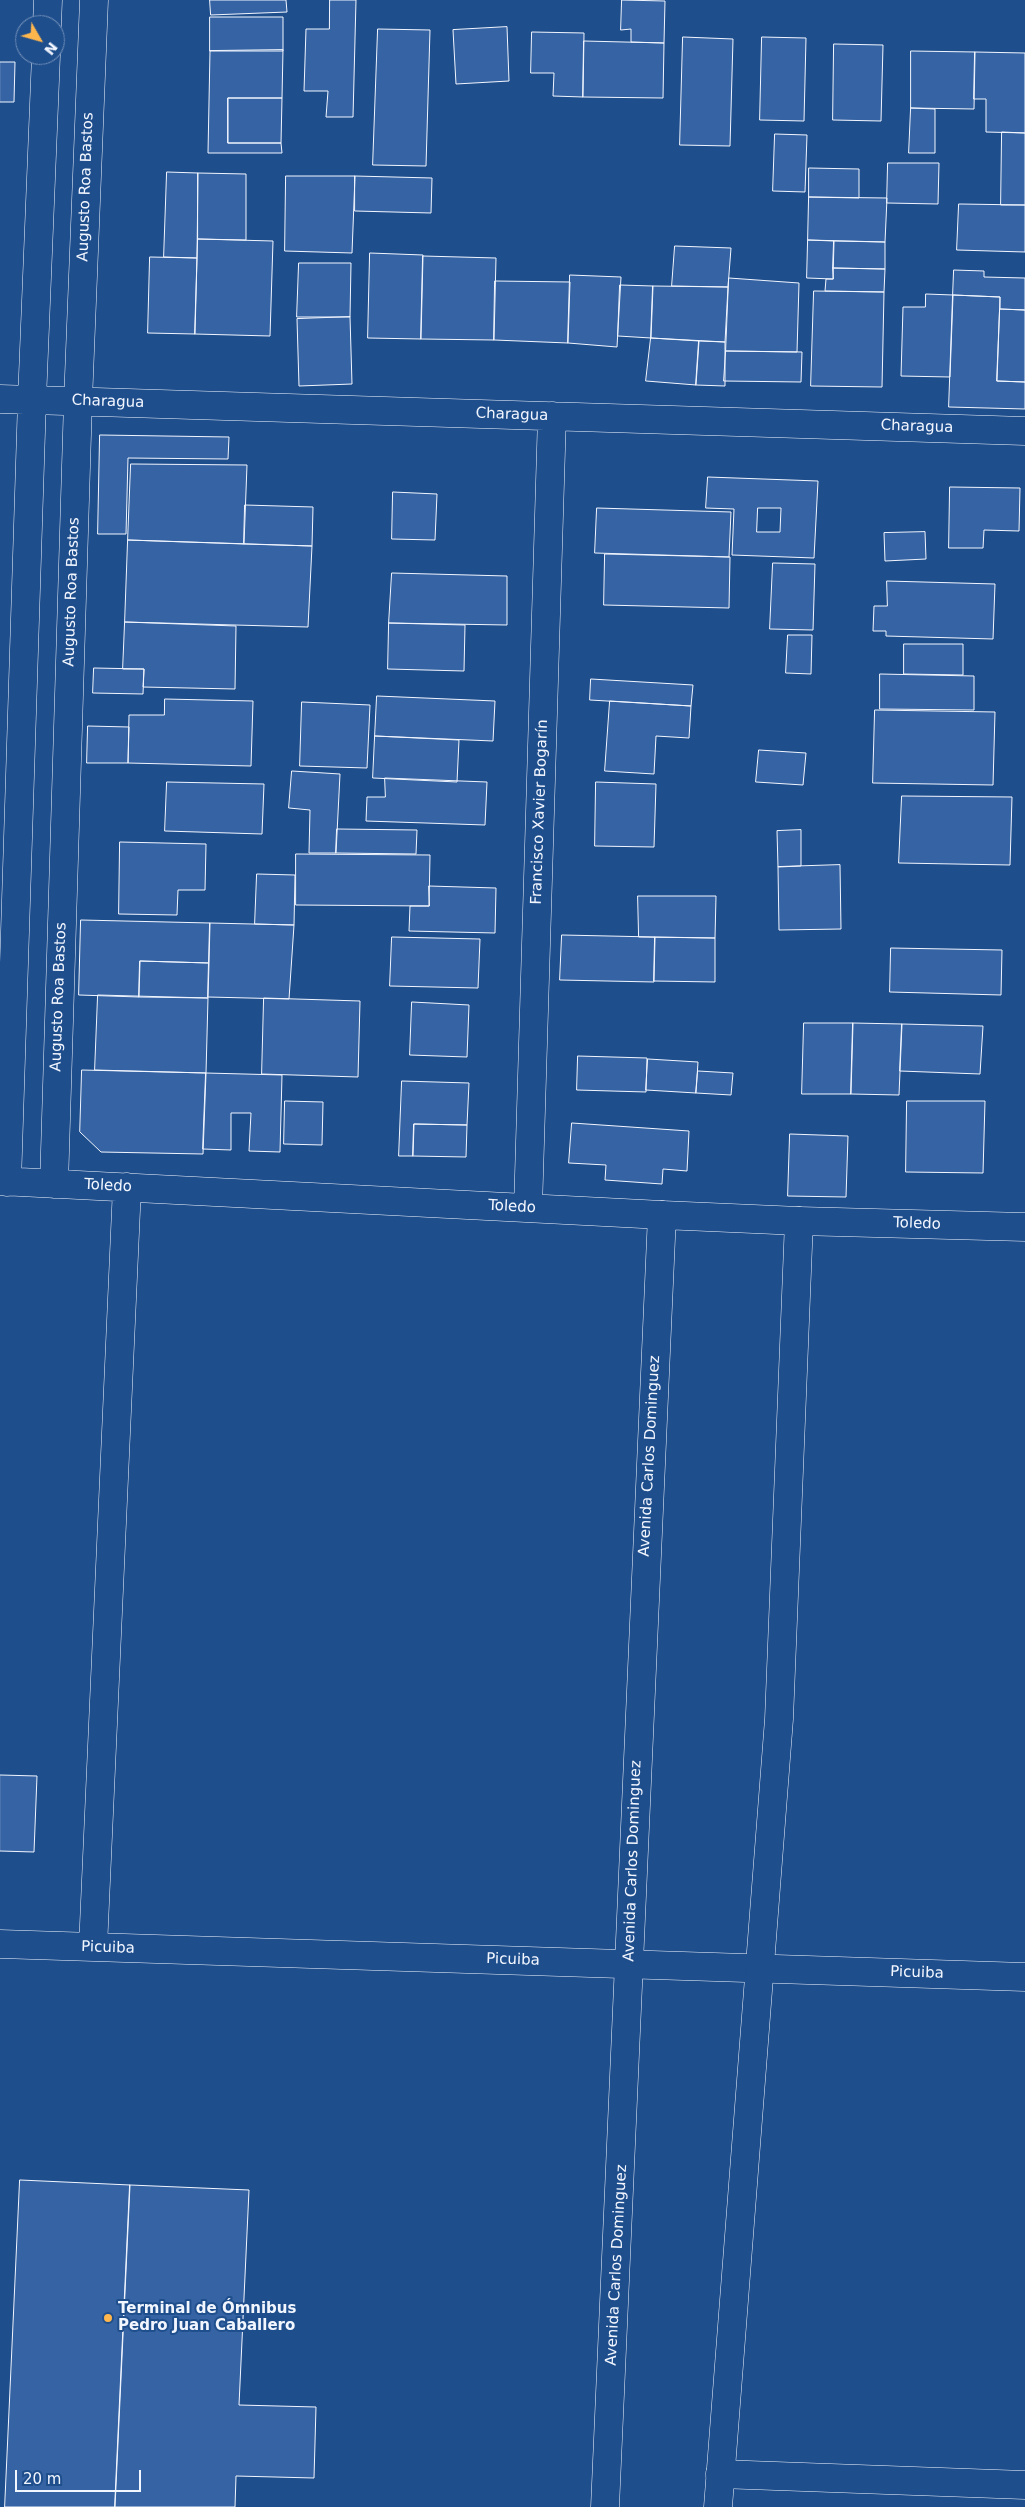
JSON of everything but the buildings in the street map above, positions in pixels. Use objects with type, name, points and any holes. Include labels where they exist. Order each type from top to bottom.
[{"type":"street","points":[[47,15],[48,0]]},
{"type":"street","name":"Augusto Roa Bastos","points":[[54,1184],[78,401],[94,0]]},
{"type":"street","points":[[3,1181],[46,65]]},
{"type":"street","name":"Charagua","points":[[0,400],[1025,430]]},
{"type":"street","name":"Francisco Xavier Bogarín","points":[[528,1208],[552,416]]},
{"type":"street","name":"Toledo","points":[[3,1181],[662,1215],[1025,1227]]},
{"type":"street","points":[[93,1948],[127,1187]]},
{"type":"street","name":"Avenida Carlos Dominguez","points":[[605,2507],[662,1215]]},
{"type":"street","points":[[718,2507],[779,1719],[800,1221]]},
{"type":"street","name":"Picuiba","points":[[0,1944],[1025,1977]]},
{"type":"street","points":[[720,2474],[1025,2485]]},
{"type":"place","name":"Terminal de Ómnibus Pedro Juan Caballero","points":[[108,2318]]}]
